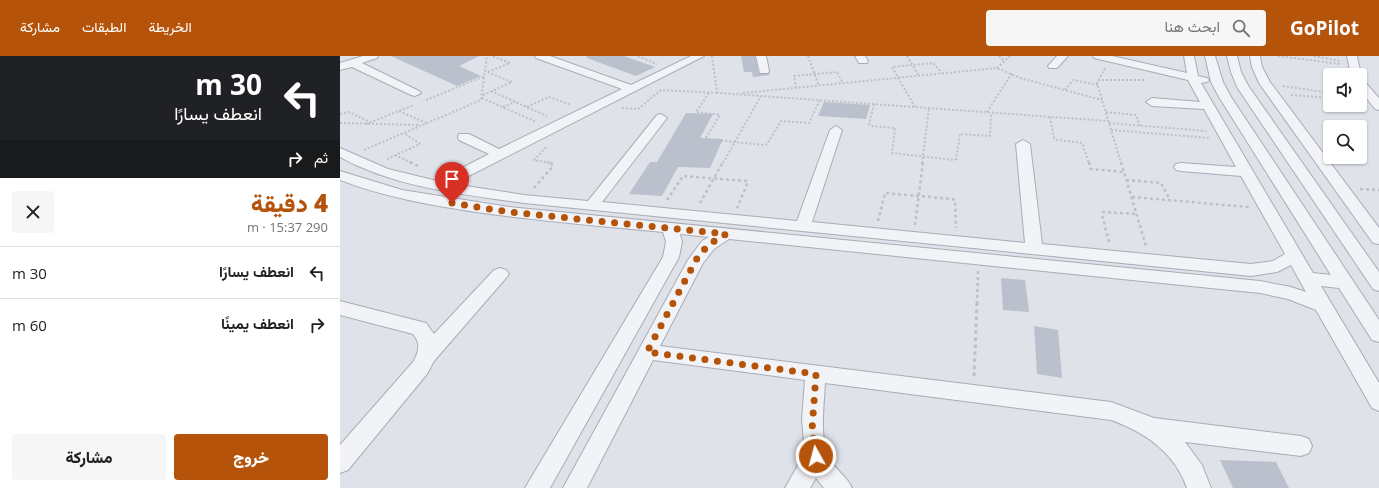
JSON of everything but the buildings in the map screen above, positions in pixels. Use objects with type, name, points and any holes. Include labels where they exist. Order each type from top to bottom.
[{"type":"street","points":[[340,61],[373,56]]},
{"type":"street","points":[[540,56],[632,88]]},
{"type":"street","points":[[441,185],[563,122],[699,56]]},
{"type":"street","points":[[761,56],[764,71]]},
{"type":"street","points":[[1052,66],[1063,56]]},
{"type":"street","points":[[1098,56],[1111,57],[1193,78],[1243,87]]},
{"type":"street","points":[[1189,56],[1193,78],[1208,106],[1379,402]]},
{"type":"street","points":[[1210,56],[1217,82],[1379,335]]},
{"type":"street","points":[[1232,56],[1236,72],[1243,87],[1379,285]]},
{"type":"street","points":[[1255,56],[1257,67],[1272,94],[1379,239]]},
{"type":"street","points":[[340,67],[354,60]]},
{"type":"street","points":[[354,60],[415,93]]},
{"type":"street","points":[[1367,91],[1379,106]]},
{"type":"street","points":[[1152,102],[1208,106]]},
{"type":"street","points":[[592,205],[661,118]]},
{"type":"street","points":[[803,226],[836,130]]},
{"type":"street","points":[[464,137],[499,154]]},
{"type":"street","points":[[1023,144],[1034,249]]},
{"type":"street","points":[[344,155],[368,167],[389,174],[441,185],[524,199],[694,215],[730,226],[979,259],[1275,289],[1307,298],[1323,305]]},
{"type":"street","points":[[1181,167],[1246,172]]},
{"type":"street","points":[[340,175],[362,184],[396,194],[509,212],[670,228],[803,226],[1251,270],[1277,266],[1294,256]]},
{"type":"street","points":[[575,488],[696,260],[708,245],[730,226]]},
{"type":"street","points":[[537,488],[671,257],[674,242],[670,228]]},
{"type":"street","points":[[340,462],[420,368],[427,355],[500,274]]},
{"type":"street","points":[[1307,278],[1344,282]]},
{"type":"street","points":[[340,308],[419,328],[426,334],[429,344],[427,355]]},
{"type":"street","points":[[647,352],[1111,411],[1132,417],[1153,428],[1172,443],[1187,461],[1199,488]]},
{"type":"street","points":[[816,374],[812,430],[816,456],[830,480],[840,488]]},
{"type":"street","points":[[1153,428],[1301,446]]},
{"type":"street","points":[[797,488],[816,456]]},
{"type":"path","points":[[482,98],[487,56]]},
{"type":"path","points":[[488,72],[510,64],[492,56]]},
{"type":"path","points":[[712,56],[718,92],[720,93]]},
{"type":"path","points":[[808,56],[819,86]]},
{"type":"path","points":[[906,56],[919,76]]},
{"type":"path","points":[[999,56],[1004,61]]},
{"type":"path","points":[[997,68],[1010,56]]},
{"type":"path","points":[[1278,56],[1353,65]]},
{"type":"path","points":[[1314,56],[1353,65]]},
{"type":"path","points":[[1111,57],[1098,80],[1098,85],[1151,260]]},
{"type":"path","points":[[915,107],[892,67],[933,62],[942,73]]},
{"type":"path","points":[[735,94],[997,68],[1012,73],[1020,78],[1102,100]]},
{"type":"path","points":[[483,95],[512,82],[485,71]]},
{"type":"path","points":[[796,88],[793,76],[837,72],[843,83]]},
{"type":"path","points":[[987,112],[1012,73]]},
{"type":"path","points":[[1065,90],[1073,80],[1098,85]]},
{"type":"path","points":[[1265,83],[1323,92]]},
{"type":"path","points":[[600,104],[636,110],[660,90],[720,93],[1109,122],[1225,136]]},
{"type":"path","points":[[491,91],[563,122]]},
{"type":"path","points":[[709,93],[696,112],[720,115],[706,138],[766,145],[781,121],[809,123],[820,100]]},
{"type":"path","points":[[1272,94],[1323,98]]},
{"type":"path","points":[[694,215],[761,96]]},
{"type":"path","points":[[526,107],[551,97],[587,111]]},
{"type":"path","points":[[344,155],[404,133],[482,98],[551,128]]},
{"type":"path","points":[[503,107],[515,102]]},
{"type":"path","points":[[874,104],[869,124],[895,130],[892,153],[955,160],[960,134],[990,136],[991,113]]},
{"type":"path","points":[[914,237],[929,108]]},
{"type":"path","points":[[398,111],[426,123]]},
{"type":"path","points":[[340,114],[349,112],[370,122]]},
{"type":"path","points":[[1106,112],[1136,115],[1140,126]]},
{"type":"path","points":[[1050,117],[1054,138],[1057,140],[1082,143],[1091,169],[1124,172]]},
{"type":"path","points":[[340,123],[422,125]]},
{"type":"path","points":[[1111,130],[1225,136]]},
{"type":"path","points":[[368,167],[420,144],[404,133]]},
{"type":"path","points":[[524,199],[553,166],[551,163],[534,160],[551,142]]},
{"type":"path","points":[[658,212],[683,176],[747,181],[730,226]]},
{"type":"path","points":[[1126,180],[1161,183],[1170,200]]},
{"type":"path","points":[[876,233],[885,193],[954,199],[957,241]]},
{"type":"path","points":[[1132,197],[1267,208]]},
{"type":"path","points":[[1113,256],[1102,215],[1107,212],[1137,214]]},
{"type":"path","points":[[974,394],[979,259]]},
{"type":"route","points":[[452,203],[509,212],[726,234],[708,245],[696,260],[647,352],[816,374],[812,430],[816,456]]}]
